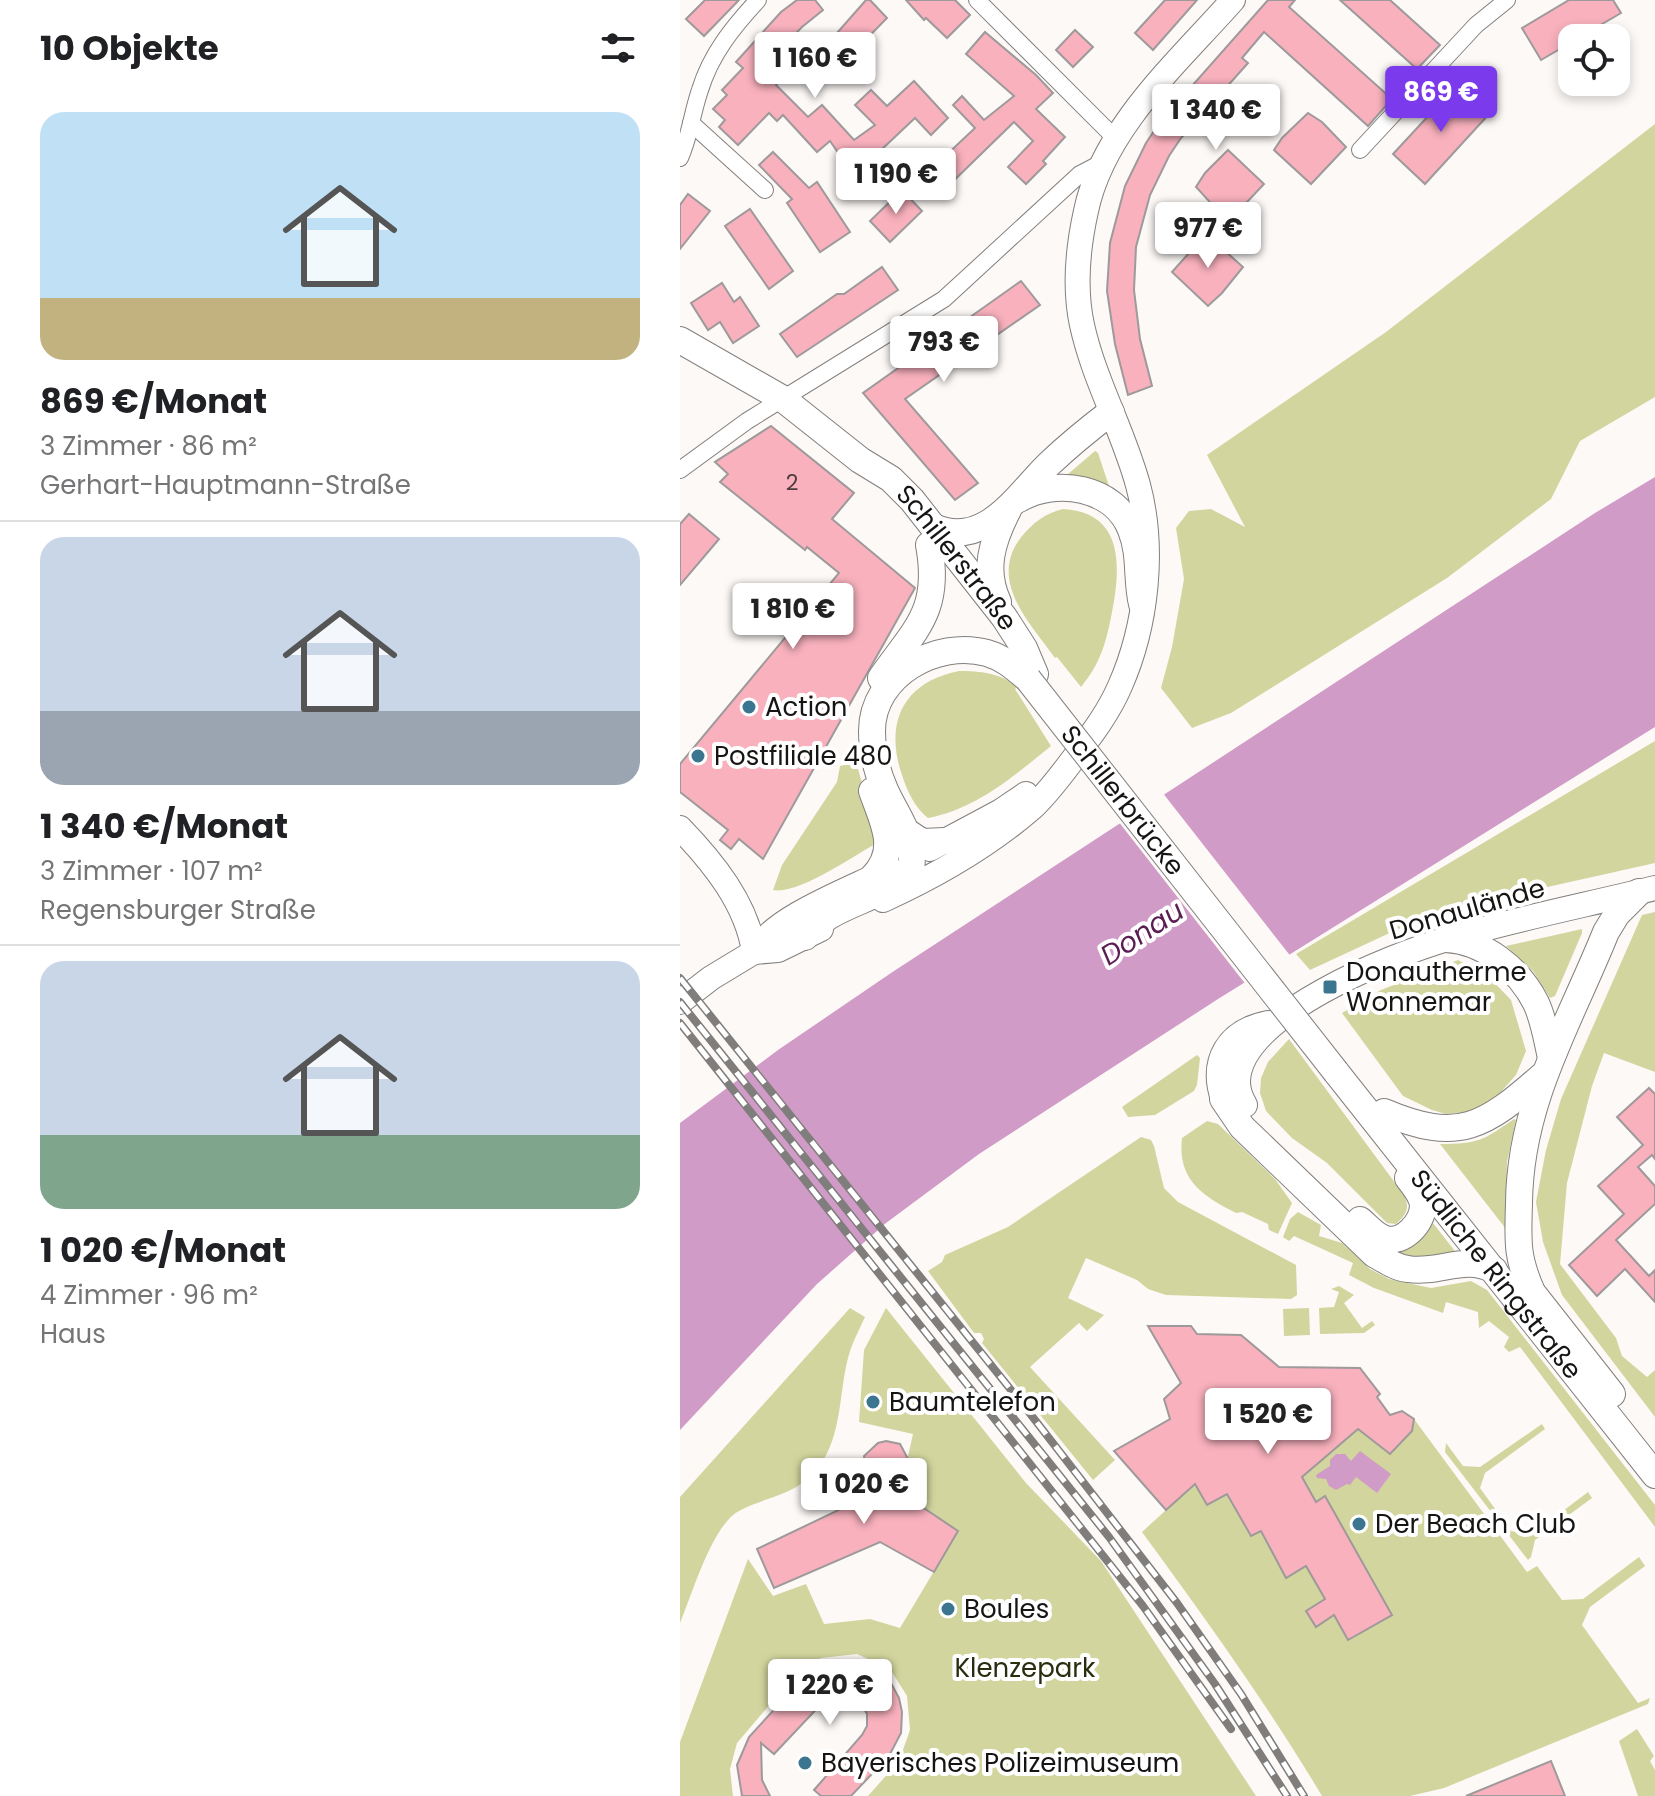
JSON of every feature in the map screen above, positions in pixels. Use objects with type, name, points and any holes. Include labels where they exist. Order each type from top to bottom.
[{"type":"main road","name":"Schillerstraße","points":[[680,340],[783,399],[860,460],[883,493],[931,536],[1004,617],[1024,648],[1031,676]]},
{"type":"main road","points":[[1004,617],[994,593],[989,563],[998,529],[1012,505],[1062,451],[1111,412]]},
{"type":"main road","points":[[872,878],[884,866],[888,851],[887,834],[866,774],[861,748],[863,717],[865,706],[878,682],[931,602],[934,573],[931,536],[978,529],[1035,492],[1058,487],[1092,493],[1111,502],[1131,530],[1136,544],[1142,604]]},
{"type":"main road","name":"Schillerstraße","points":[[931,536],[1031,676]]},
{"type":"main road","points":[[805,937],[822,920],[906,875],[911,869],[913,858],[907,832],[886,792],[876,761],[873,722],[883,692],[892,680],[930,656],[958,650],[979,651],[999,658],[1031,676]]},
{"type":"main road","name":"Schillerbrücke","points":[[1031,676],[1339,1069]]},
{"type":"main road","points":[[907,832],[922,842],[945,841]]},
{"type":"main road","points":[[1532,1292],[1519,1257],[1519,1174],[1523,1143],[1547,1067],[1606,932],[1617,914],[1647,890]]},
{"type":"main road","points":[[1446,939],[1480,947],[1516,974],[1536,1003],[1543,1020],[1547,1067]]},
{"type":"main road","points":[[1234,1102],[1376,1235],[1395,1239],[1413,1229],[1423,1207],[1421,1197],[1385,1145],[1383,1121],[1462,1128],[1498,1112],[1547,1067]]},
{"type":"main road","name":"Südliche Ringstraße","points":[[1339,1069],[1383,1121],[1554,1349],[1655,1475]]},
{"type":"main road","points":[[1234,1102],[1242,1127],[1374,1254],[1397,1267],[1408,1269],[1424,1270],[1470,1262],[1482,1263],[1494,1270]]},
{"type":"main road","name":"Südliche Ringstraße","points":[[1383,1121],[1434,1166],[1655,1448]]},
{"type":"street","points":[[680,158],[701,86],[714,56],[732,28],[758,0]]},
{"type":"street","points":[[977,0],[1116,139]]},
{"type":"street","points":[[754,952],[778,950],[933,875],[983,844],[1031,808],[1070,763],[1103,717],[1120,686],[1134,647],[1142,604],[1146,525],[1138,484],[1094,368],[1082,323],[1080,247],[1087,208],[1103,162],[1116,139],[1135,112],[1233,0]]},
{"type":"street","points":[[1360,150],[1476,25],[1507,0]]},
{"type":"street","points":[[691,123],[765,190]]},
{"type":"street","points":[[680,470],[747,421],[944,299],[1080,174],[1103,162]]},
{"type":"street","points":[[680,1002],[711,978],[754,952],[781,923],[1001,811],[1070,763]]},
{"type":"street","points":[[680,828],[711,863],[743,912],[754,952]]},
{"type":"street","name":"Donaulände","points":[[1234,1102],[1239,1092],[1237,1079],[1241,1068],[1253,1046],[1275,1022],[1349,977],[1446,939],[1647,890]]},
{"type":"green space","points":[[1655,124],[1655,397],[1580,441],[1551,499],[1447,578],[1231,713],[1192,728],[1161,688],[1184,579],[1176,528],[1189,511],[1211,509],[1245,527],[1207,455],[1386,332]]},
{"type":"green space","points":[[1095,451],[1098,453],[1110,489],[1067,475]]},
{"type":"green space","points":[[1063,509],[1082,512],[1096,519],[1106,528],[1116,554],[1116,585],[1107,636],[1095,667],[1081,687],[1034,630],[1010,584],[1012,552],[1022,536],[1041,519]]},
{"type":"green space","points":[[959,671],[990,674],[1017,687],[1015,689],[1051,746],[978,799],[946,814],[928,818],[912,799],[902,775],[895,738],[897,722],[912,695],[924,685],[940,676]]},
{"type":"green space","points":[[1655,741],[1655,863],[1435,912],[1310,970],[1296,954]]},
{"type":"green space","points":[[856,762],[879,842],[811,880],[784,890],[773,890],[782,865],[837,782],[840,766]]},
{"type":"green space","points":[[1655,912],[1655,1072],[1604,1053],[1592,1086],[1567,1183],[1560,1264],[1616,1338],[1622,1356],[1647,1377],[1655,1370],[1655,1417],[1562,1295],[1543,1242],[1536,1202],[1546,1150],[1561,1099],[1642,915]]},
{"type":"green space","points":[[1582,929],[1555,996],[1550,998],[1533,971],[1506,946]]},
{"type":"green space","points":[[1458,960],[1487,975],[1511,1000],[1526,1051],[1516,1075],[1499,1094],[1482,1107],[1446,1114],[1403,1096],[1342,1013],[1381,990]]},
{"type":"green space","points":[[1289,1039],[1404,1195],[1406,1211],[1396,1224],[1387,1223],[1327,1163],[1292,1138],[1266,1111],[1260,1093],[1261,1078],[1268,1062]]},
{"type":"green space","points":[[1197,1055],[1200,1058],[1194,1091],[1155,1115],[1128,1117],[1122,1107]]},
{"type":"green space","points":[[1514,1119],[1507,1162],[1506,1229],[1440,1144],[1480,1139]]},
{"type":"green space","points":[[1207,1121],[1218,1124],[1275,1179],[1292,1203],[1278,1234],[1269,1230],[1268,1224],[1242,1212],[1236,1213],[1213,1200],[1188,1176],[1182,1138]]},
{"type":"green space","points":[[1141,1137],[1151,1140],[1164,1188],[1178,1202],[1296,1265],[1297,1295],[1291,1299],[1166,1295],[1086,1258],[1068,1298],[1104,1315],[1087,1331],[1079,1323],[1030,1367],[1115,1460],[1093,1480],[982,1343],[981,1333],[974,1333],[928,1271],[942,1262],[945,1255],[1008,1227]]},
{"type":"green space","points":[[1298,1212],[1321,1225],[1319,1236],[1342,1243],[1370,1269],[1389,1279],[1431,1288],[1471,1281],[1487,1290],[1655,1505],[1655,1527],[1520,1347],[1509,1352],[1504,1347],[1509,1337],[1489,1321],[1479,1328],[1478,1312],[1446,1302],[1443,1313],[1374,1288],[1349,1275],[1353,1263],[1294,1236],[1289,1241],[1283,1237],[1290,1219]]},
{"type":"green space","points":[[1433,1223],[1458,1255],[1415,1264],[1383,1247],[1400,1249],[1412,1246]]},
{"type":"green space","points":[[1339,1286],[1354,1295],[1344,1303],[1362,1328],[1372,1321],[1375,1325],[1364,1333],[1320,1334],[1319,1308],[1334,1307],[1339,1292],[1331,1289]]},
{"type":"green space","points":[[850,1308],[865,1317],[850,1351],[836,1426],[826,1455],[818,1468],[800,1485],[739,1511],[729,1519],[712,1545],[680,1623],[680,1497]]},
{"type":"green space","name":"Klenzepark","points":[[886,1308],[1026,1483],[1101,1561],[1256,1796],[868,1796],[899,1761],[910,1730],[907,1696],[890,1669],[857,1654],[821,1658],[795,1675],[737,1743],[730,1769],[733,1796],[680,1796],[680,1742],[748,1559],[773,1596],[806,1584],[824,1624],[870,1619],[900,1628],[958,1531],[900,1492],[913,1434],[859,1422],[864,1350]]},
{"type":"green space","points":[[1309,1308],[1310,1335],[1284,1336],[1283,1309]]},
{"type":"green space","points":[[1148,1326],[1191,1326],[1197,1334],[1241,1335],[1279,1367],[1360,1368],[1380,1394],[1377,1397],[1391,1417],[1414,1419],[1527,1572],[1537,1566],[1562,1600],[1583,1599],[1639,1557],[1645,1566],[1590,1607],[1582,1625],[1638,1703],[1650,1698],[1648,1704],[1444,1788],[1410,1796],[1322,1796],[1212,1629],[1142,1532],[1166,1510],[1170,1420],[1164,1399],[1180,1383]]},
{"type":"green space","points":[[1542,1424],[1545,1429],[1485,1473],[1480,1488],[1511,1531],[1531,1535],[1588,1492],[1592,1498],[1535,1540],[1528,1560],[1445,1452],[1446,1443],[1463,1466],[1480,1467]]},
{"type":"green space","points":[[1637,1729],[1654,1756],[1650,1761],[1655,1770],[1655,1796],[1638,1796],[1619,1741]]},
{"type":"water","name":"Donau","points":[[1655,477],[1655,727],[1218,999],[979,1154],[886,1223],[817,1284],[680,1430],[680,1123],[778,1050],[891,973],[1595,513]]},
{"type":"water","points":[[1360,1451],[1391,1474],[1377,1493],[1356,1477],[1350,1485],[1336,1490],[1329,1486],[1326,1479],[1317,1478],[1316,1475],[1330,1466],[1330,1460],[1336,1454],[1345,1454],[1351,1461]]},
{"type":"pier","points":[[1162,792],[1292,958],[1247,986],[1118,821]]},
{"type":"building","points":[[705,0],[739,0],[704,36],[686,19]]},
{"type":"building","points":[[797,0],[815,0],[823,10],[783,47],[787,51],[779,58],[791,71],[776,85],[808,117],[822,105],[854,140],[875,125],[855,105],[871,90],[887,106],[914,81],[948,118],[931,135],[915,118],[879,152],[885,161],[857,180],[830,141],[817,152],[783,115],[777,121],[769,113],[738,145],[719,127],[725,120],[713,109],[727,95],[722,90],[743,68],[736,62],[781,12]]},
{"type":"building","points":[[866,0],[870,0],[887,18],[839,67],[822,50]]},
{"type":"building","points":[[906,0],[955,0],[970,15],[947,38],[926,18],[924,20]]},
{"type":"building","points":[[1165,0],[1197,0],[1153,50],[1135,33]]},
{"type":"building","points":[[1268,0],[1295,0],[1289,7],[1392,99],[1368,126],[1264,32],[1242,58],[1248,63],[1181,138],[1150,195],[1136,247],[1134,290],[1140,339],[1152,386],[1128,395],[1115,344],[1107,291],[1110,243],[1125,186],[1160,122]]},
{"type":"building","points":[[1340,0],[1390,0],[1440,45],[1417,69]]},
{"type":"building","points":[[1569,0],[1613,0],[1621,13],[1602,24],[1558,24],[1558,50],[1541,60],[1522,28]]},
{"type":"building","points":[[1075,30],[1093,47],[1073,67],[1056,50]]},
{"type":"building","points":[[985,32],[1053,93],[1036,109],[1065,137],[1043,161],[1046,164],[1026,184],[1008,167],[1033,141],[1014,122],[941,193],[924,176],[975,128],[953,105],[962,96],[984,120],[1014,96],[966,54]]},
{"type":"building","points":[[1458,84],[1490,113],[1425,184],[1393,154]]},
{"type":"building","points":[[1308,113],[1322,122],[1346,147],[1311,184],[1274,150]]},
{"type":"building","points":[[1228,150],[1264,184],[1231,219],[1218,211],[1196,187]]},
{"type":"building","points":[[773,152],[809,188],[817,182],[850,232],[820,252],[787,203],[792,199],[759,165]]},
{"type":"building","points":[[902,190],[922,211],[890,242],[870,221]]},
{"type":"building","points":[[688,194],[710,211],[680,249],[680,205]]},
{"type":"building","points":[[750,209],[793,271],[769,289],[725,226]]},
{"type":"building","points":[[1206,234],[1243,267],[1208,306],[1172,272]]},
{"type":"building","points":[[882,267],[898,290],[797,357],[780,334]]},
{"type":"building","points":[[1021,281],[1040,305],[905,399],[978,483],[955,500],[863,393]]},
{"type":"building","points":[[722,283],[734,302],[740,297],[759,326],[733,343],[720,322],[708,330],[691,303]]},
{"type":"building","points":[[771,426],[854,493],[832,519],[915,588],[763,859],[739,839],[731,849],[720,840],[728,830],[680,792],[680,764],[839,573],[720,482],[728,474],[715,462]]},
{"type":"building","points":[[689,514],[719,539],[680,585],[680,524]]},
{"type":"building","points":[[1649,1088],[1655,1094],[1655,1159],[1652,1155],[1638,1167],[1655,1186],[1655,1204],[1616,1240],[1649,1276],[1655,1270],[1655,1302],[1625,1269],[1597,1296],[1569,1265],[1624,1214],[1598,1186],[1643,1145],[1617,1117]]},
{"type":"building","points":[[1148,1326],[1191,1326],[1197,1334],[1241,1335],[1279,1367],[1360,1368],[1380,1394],[1377,1397],[1390,1415],[1402,1411],[1414,1419],[1412,1431],[1390,1454],[1358,1429],[1302,1477],[1316,1502],[1325,1496],[1392,1615],[1348,1640],[1334,1615],[1316,1627],[1306,1611],[1325,1599],[1306,1566],[1286,1578],[1261,1531],[1251,1536],[1227,1494],[1207,1505],[1195,1484],[1166,1510],[1114,1451],[1170,1419],[1164,1399],[1181,1383]]},
{"type":"building","points":[[878,1443],[900,1444],[908,1459],[900,1492],[958,1531],[934,1572],[880,1542],[774,1588],[757,1549],[870,1495],[864,1456]]},
{"type":"building","points":[[844,1660],[868,1665],[880,1673],[891,1683],[899,1698],[901,1733],[889,1756],[851,1796],[821,1796],[814,1790],[867,1726],[867,1714],[860,1702],[850,1695],[836,1695],[825,1700],[774,1754],[761,1743],[762,1780],[770,1796],[742,1796],[737,1765],[749,1737],[804,1677],[825,1664]]},
{"type":"building","points":[[1551,1761],[1565,1796],[1466,1796]]},
{"type":"railway","points":[[680,978],[1028,1411],[1177,1603],[1241,1694],[1304,1796]]},
{"type":"railway","points":[[680,1002],[1109,1537],[1215,1684],[1287,1796]]},
{"type":"railway","points":[[680,1023],[1143,1606],[1231,1729]]},
{"type":"place","name":"Action","points":[[749,707]]},
{"type":"place","name":"Postfiliale 480","points":[[698,756]]},
{"type":"place","name":"Donautherme Wonnemar","points":[[1330,987]]},
{"type":"place","name":"Baumtelefon","points":[[873,1402]]},
{"type":"place","name":"Der Beach Club","points":[[1359,1524]]},
{"type":"place","name":"Boules","points":[[948,1609]]},
{"type":"place","name":"Bayerisches Polizeimuseum","points":[[805,1763]]}]
